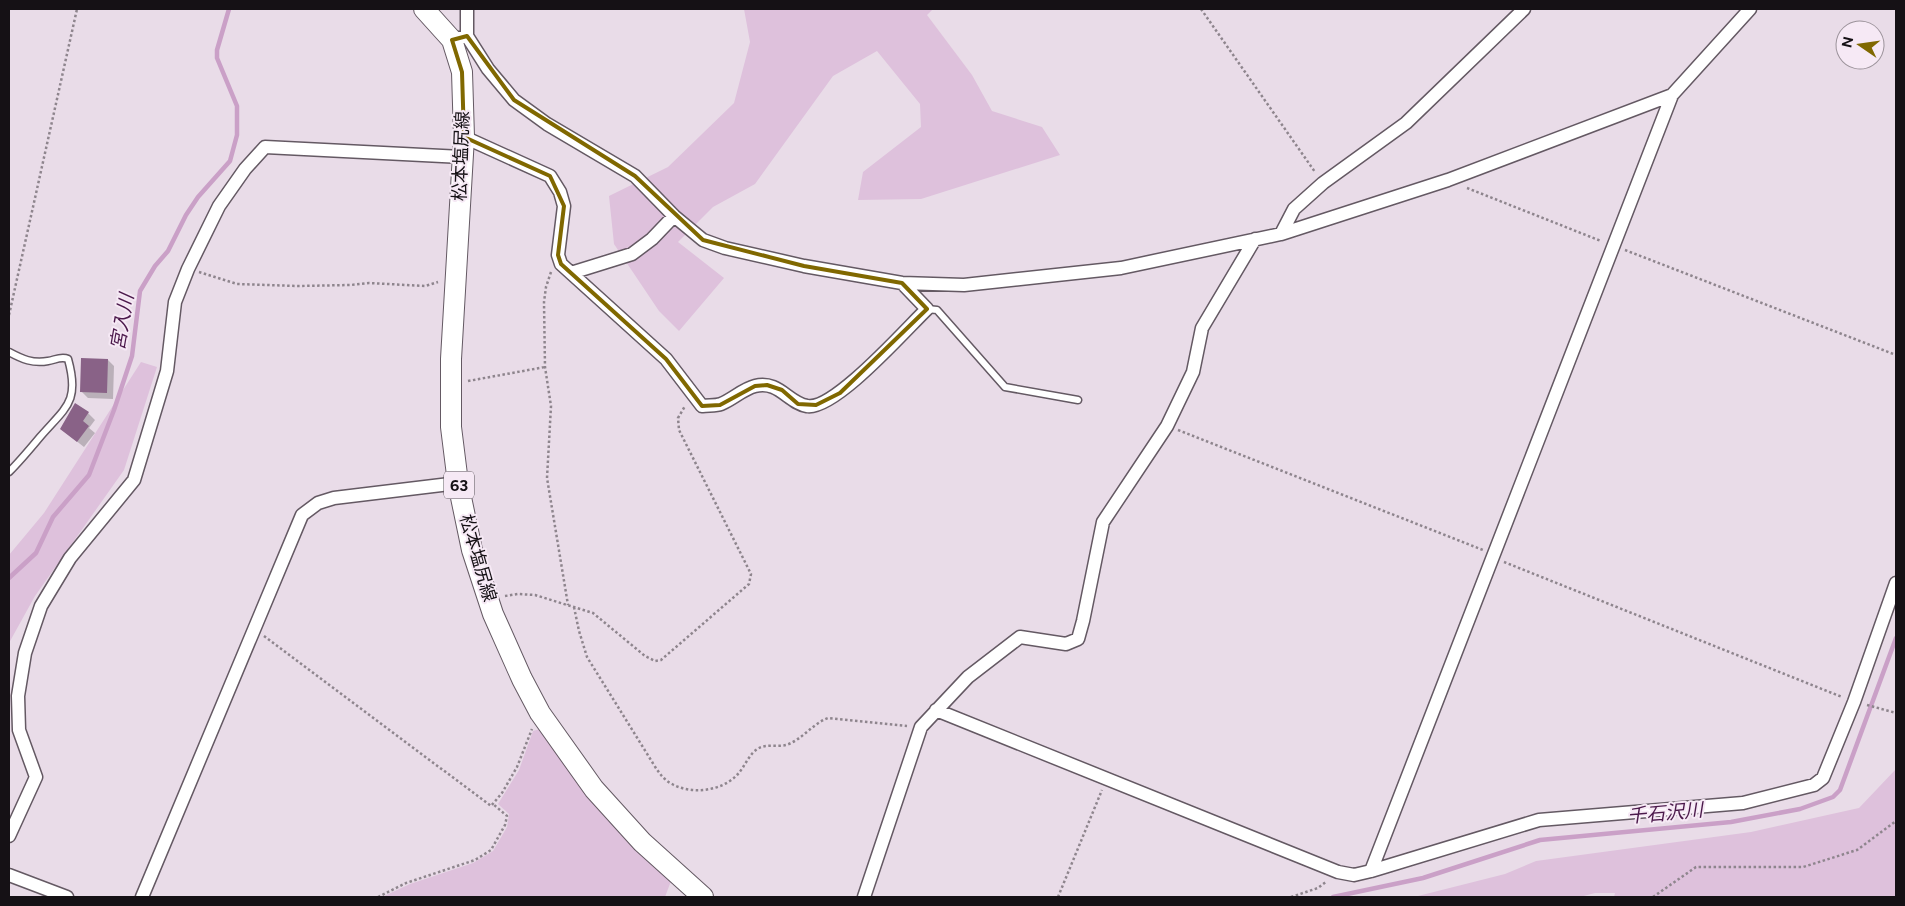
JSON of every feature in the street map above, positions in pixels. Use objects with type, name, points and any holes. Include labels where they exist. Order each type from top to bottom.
[{"type":"main road","name":"松本塩尻線","points":[[424,9],[460,38],[464,136],[451,384],[451,427],[458,483],[472,550],[488,599],[522,679],[540,713],[594,789],[642,842],[703,897]]},
{"type":"street","points":[[467,9],[460,38],[514,100],[547,124],[635,176],[674,216],[703,240],[726,248],[804,266],[902,284],[964,285],[1121,268],[1282,234],[1448,180],[1672,95]]},
{"type":"street","points":[[1282,234],[1294,209],[1323,183],[1406,123],[1524,9]]},
{"type":"street","points":[[1371,871],[1672,95],[1750,9]]},
{"type":"street","points":[[464,136],[550,176],[560,192],[564,206],[558,255],[561,264],[666,359],[702,406],[720,405],[755,386],[766,385],[782,390],[798,404],[808,407],[840,393],[927,309],[902,284]]},
{"type":"street","points":[[9,836],[36,777],[19,730],[18,696],[25,653],[41,606],[70,558],[134,480],[167,371],[175,302],[188,269],[219,206],[245,169],[265,147],[462,157]]},
{"type":"street","points":[[571,273],[632,254],[652,239],[674,216]]},
{"type":"street","points":[[864,897],[921,727],[968,677],[1020,637],[1066,644],[1078,639],[1102,522],[1167,426],[1193,372],[1202,328],[1255,239]]},
{"type":"street","points":[[142,897],[302,515],[318,502],[334,498],[458,483]]},
{"type":"street","points":[[936,710],[1338,872],[1354,875],[1539,820],[1742,803],[1814,785],[1823,778],[1854,702],[1896,583]]},
{"type":"street","points":[[9,874],[67,897]]},
{"type":"lane","points":[[927,309],[937,310],[1005,387],[1078,400]]},
{"type":"lane","points":[[9,352],[33,362],[64,357],[68,359],[74,386],[70,402],[62,413],[9,472]]},
{"type":"path","points":[[9,316],[77,9]]},
{"type":"path","points":[[1201,9],[1323,183]]},
{"type":"path","points":[[1448,180],[1896,355]]},
{"type":"path","points":[[561,264],[551,272],[546,287],[544,302],[545,367],[551,406],[548,478],[568,605]]},
{"type":"path","points":[[188,269],[237,284],[298,286],[369,283],[426,286],[456,276]]},
{"type":"path","points":[[451,384],[545,367]]},
{"type":"path","points":[[488,599],[518,594],[535,595],[592,613],[655,661],[661,660],[749,584],[751,574],[679,430],[678,418],[681,410],[694,395]]},
{"type":"path","points":[[1167,426],[1854,702],[1896,712]]},
{"type":"path","points":[[574,607],[587,657],[654,766],[662,777],[673,785],[688,790],[724,786],[738,775],[753,752],[760,747],[786,745],[800,738],[818,721],[828,718],[921,727]]},
{"type":"path","points":[[255,630],[507,816],[505,825],[491,850],[475,860],[406,883],[378,897]]},
{"type":"path","points":[[493,804],[502,793],[517,767],[540,713]]},
{"type":"path","points":[[1058,897],[1106,779]]},
{"type":"path","points":[[1653,897],[1696,867],[1803,867],[1857,850],[1896,821]]},
{"type":"path","points":[[1291,897],[1318,888],[1338,872]]},
{"type":"highlighted area","points":[[467,36],[514,100],[635,176],[703,240],[804,266],[902,283],[927,309],[840,393],[816,405],[798,404],[782,390],[767,385],[755,386],[720,405],[702,406],[666,359],[561,264],[558,255],[564,206],[550,176],[464,137],[462,72],[452,40]]},
{"type":"shaded area","points":[[744,9],[933,9],[927,15],[972,75],[992,111],[1042,127],[1060,155],[921,199],[858,200],[863,172],[921,127],[920,104],[877,51],[833,76],[755,184],[713,207],[678,242],[724,278],[679,331],[659,311],[614,244],[609,196],[668,167],[734,103],[750,42]]},
{"type":"shaded area","points":[[141,362],[157,367],[124,470],[35,596],[9,643],[9,555],[44,513]]},
{"type":"shaded area","points":[[540,729],[671,881],[665,897],[382,897],[410,884],[473,863],[493,851],[507,827],[509,814],[498,804],[519,770],[533,731]]},
{"type":"shaded area","points":[[1896,769],[1896,897],[1614,897],[1615,893],[1595,893],[1580,897],[1414,897],[1505,874],[1536,861],[1751,832],[1859,808]]},
{"type":"building","points":[[81,358],[108,359],[107,393],[80,392]]},
{"type":"building","points":[[75,403],[89,412],[83,421],[89,426],[77,442],[60,429]]},
{"type":"waterway","name":"宮入川","points":[[9,578],[36,553],[53,517],[89,475],[132,356],[140,291],[155,266],[168,251],[186,215],[198,197],[230,161],[237,135],[237,106],[217,58],[217,50],[229,9]]},
{"type":"waterway","name":"千石沢川","points":[[1333,897],[1423,878],[1540,840],[1731,822],[1800,809],[1833,797],[1840,790],[1896,638]]}]
